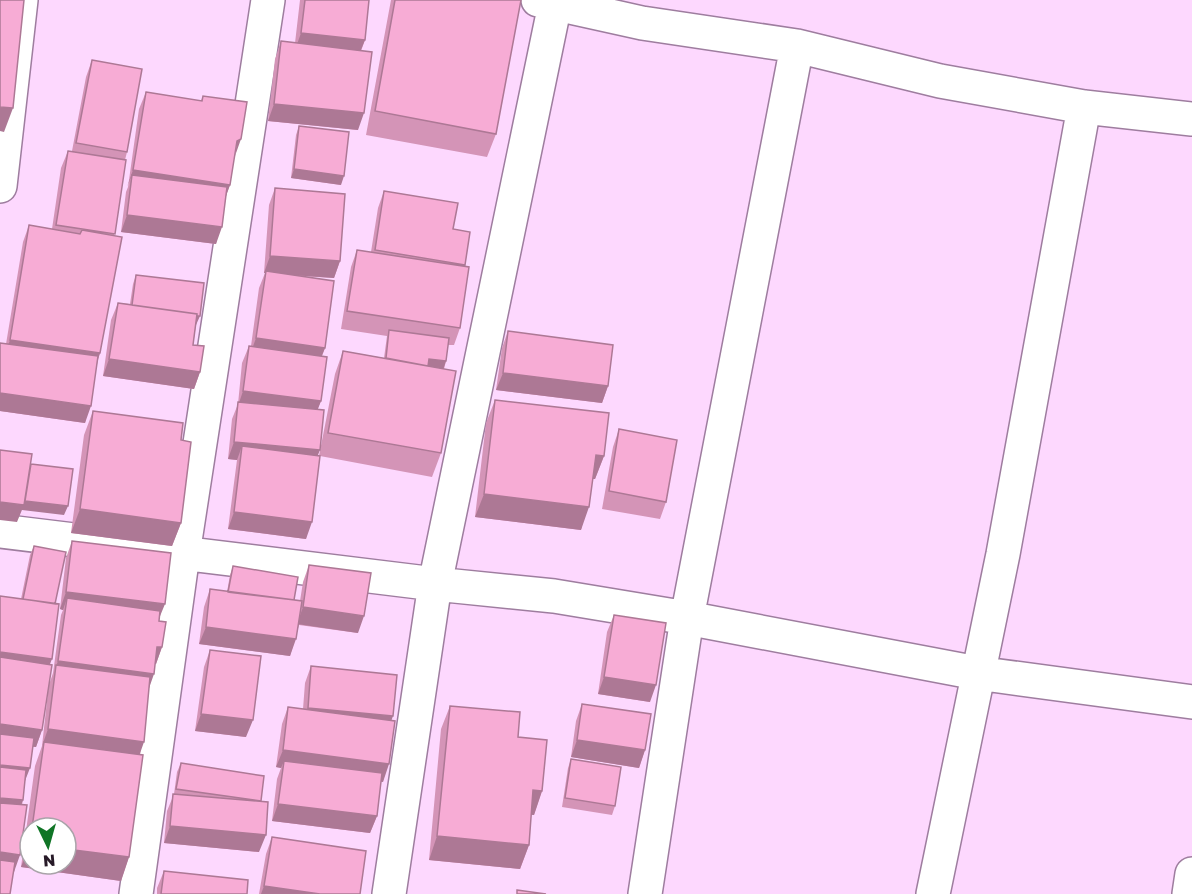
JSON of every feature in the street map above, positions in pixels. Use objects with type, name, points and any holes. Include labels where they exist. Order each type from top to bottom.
[{"type":"street","points":[[0,186],[21,0]]},
{"type":"street","points":[[136,894],[183,554],[268,0]]},
{"type":"street","points":[[389,894],[435,584],[547,2],[642,23],[797,46],[940,81],[1084,107],[1192,119]]},
{"type":"street","points":[[645,894],[687,618],[797,46]]},
{"type":"street","points":[[933,894],[976,673],[1003,554],[1084,107]]},
{"type":"street","points":[[0,531],[435,584],[554,596],[687,618],[976,673],[1192,702]]},
{"type":"street","points":[[1189,894],[1192,874]]},
{"type":"building","points":[[0,0],[24,0],[13,108],[0,107]]},
{"type":"building","points":[[305,0],[369,0],[365,40],[301,33]]},
{"type":"building","points":[[395,0],[521,0],[496,134],[375,111]]},
{"type":"building","points":[[281,41],[372,52],[364,113],[274,104]]},
{"type":"building","points":[[92,60],[142,69],[127,152],[76,143]]},
{"type":"building","points":[[146,92],[202,101],[203,96],[247,102],[241,139],[237,141],[230,185],[133,170]]},
{"type":"building","points":[[299,126],[349,132],[344,176],[294,169]]},
{"type":"building","points":[[68,151],[126,160],[115,234],[56,225]]},
{"type":"building","points":[[132,175],[227,187],[222,227],[127,215]]},
{"type":"building","points":[[275,188],[345,194],[340,261],[270,256]]},
{"type":"building","points":[[384,191],[458,203],[453,229],[470,232],[465,265],[375,250]]},
{"type":"building","points":[[29,225],[80,234],[82,230],[122,237],[100,353],[10,340]]},
{"type":"building","points":[[357,250],[469,267],[460,328],[347,311]]},
{"type":"building","points":[[266,271],[334,281],[325,348],[256,338]]},
{"type":"building","points":[[136,275],[204,283],[200,316],[132,305]]},
{"type":"building","points":[[118,303],[197,314],[193,345],[204,346],[200,372],[109,359]]},
{"type":"building","points":[[389,330],[449,338],[446,361],[429,359],[428,366],[386,358]]},
{"type":"building","points":[[508,331],[613,345],[608,386],[503,373]]},
{"type":"building","points":[[0,343],[98,356],[91,406],[0,393]]},
{"type":"building","points":[[249,346],[327,357],[321,401],[243,391]]},
{"type":"building","points":[[343,351],[456,371],[441,453],[328,433]]},
{"type":"building","points":[[495,400],[609,413],[604,456],[596,455],[589,507],[484,494]]},
{"type":"building","points":[[238,402],[324,410],[320,450],[234,442]]},
{"type":"building","points":[[93,411],[183,423],[181,440],[191,442],[181,523],[80,509]]},
{"type":"building","points":[[619,429],[677,440],[666,502],[609,491]]},
{"type":"building","points":[[242,446],[320,456],[312,522],[234,512]]},
{"type":"building","points":[[0,450],[32,454],[24,505],[0,502]]},
{"type":"building","points":[[31,464],[73,469],[68,506],[25,501]]},
{"type":"building","points":[[72,541],[171,553],[165,604],[66,592]]},
{"type":"building","points":[[34,546],[66,552],[55,604],[23,599]]},
{"type":"building","points":[[309,565],[371,573],[364,616],[303,607]]},
{"type":"building","points":[[233,566],[298,577],[294,600],[228,592]]},
{"type":"building","points":[[210,589],[302,601],[296,639],[206,627]]},
{"type":"building","points":[[0,596],[59,604],[52,659],[0,652]]},
{"type":"building","points":[[67,598],[160,611],[159,621],[166,622],[162,647],[157,647],[154,674],[58,661]]},
{"type":"building","points":[[614,615],[666,623],[656,685],[604,677]]},
{"type":"building","points":[[210,650],[261,656],[253,720],[201,714]]},
{"type":"building","points":[[0,657],[52,665],[42,730],[0,724]]},
{"type":"building","points":[[56,665],[150,677],[144,742],[48,729]]},
{"type":"building","points":[[311,666],[397,675],[393,716],[308,708]]},
{"type":"building","points":[[582,704],[651,714],[645,750],[577,740]]},
{"type":"building","points":[[450,706],[520,712],[518,737],[547,740],[542,791],[533,790],[529,845],[437,836]]},
{"type":"building","points":[[288,707],[395,721],[389,764],[283,750]]},
{"type":"building","points":[[0,734],[34,738],[30,768],[0,765]]},
{"type":"building","points":[[44,742],[143,755],[129,857],[78,851],[78,816],[34,816]]},
{"type":"building","points":[[571,759],[621,767],[615,806],[565,798]]},
{"type":"building","points":[[284,761],[382,773],[377,816],[278,804]]},
{"type":"building","points":[[181,763],[264,776],[261,801],[176,789]]},
{"type":"building","points":[[0,767],[26,770],[23,800],[0,798]]},
{"type":"building","points":[[173,794],[268,802],[266,835],[170,826]]},
{"type":"building","points":[[0,803],[27,805],[25,816],[18,816],[18,855],[0,852]]},
{"type":"building","points":[[272,837],[366,851],[360,894],[320,894],[264,886]]},
{"type":"building","points":[[0,860],[15,862],[10,894],[0,894]]},
{"type":"building","points":[[164,871],[248,880],[247,894],[161,894]]},
{"type":"building","points":[[517,890],[546,894],[517,894]]}]
